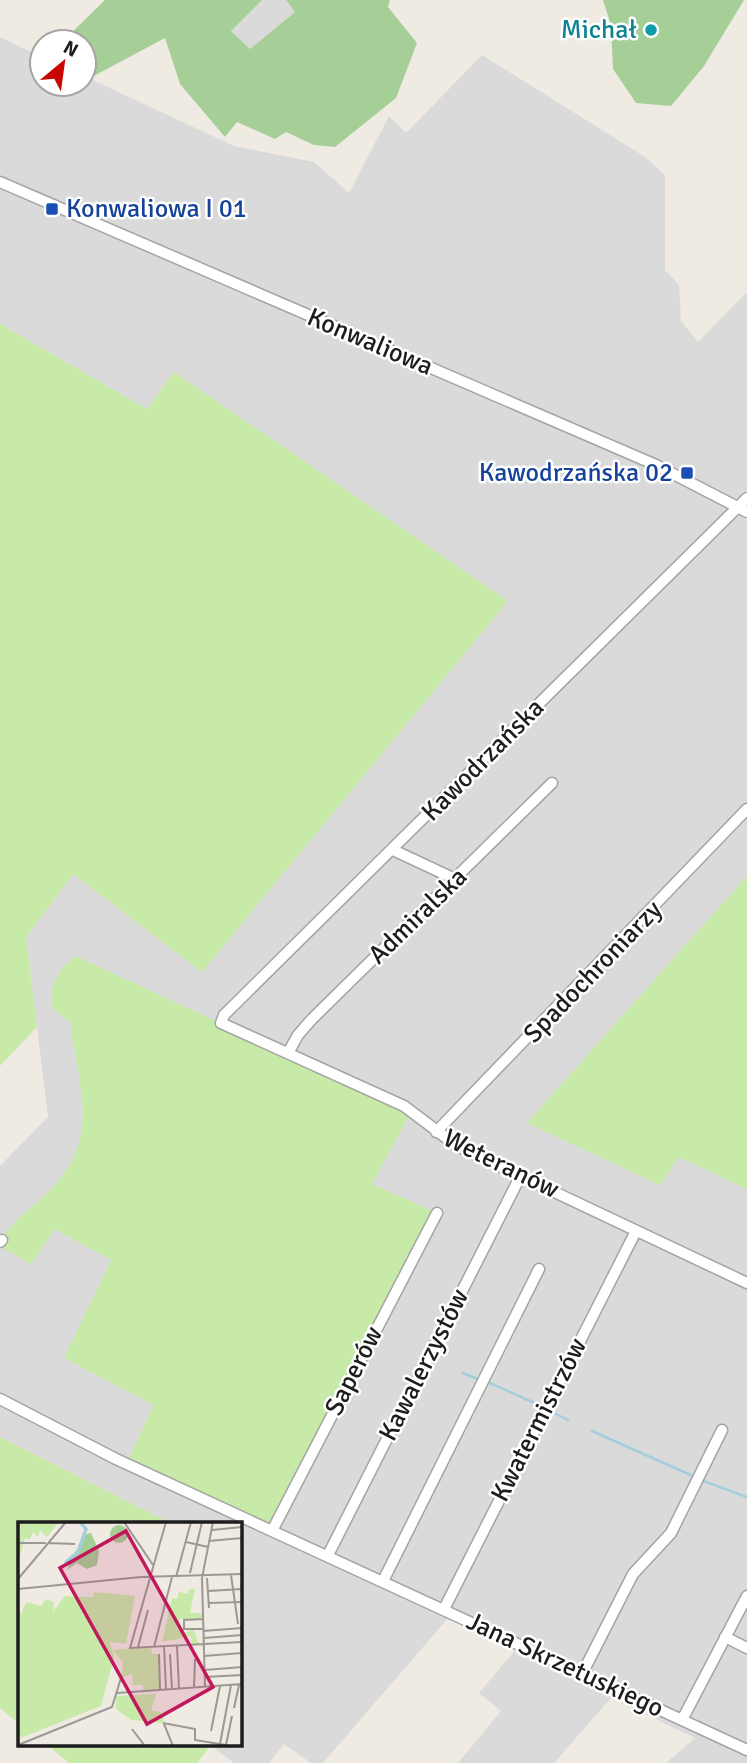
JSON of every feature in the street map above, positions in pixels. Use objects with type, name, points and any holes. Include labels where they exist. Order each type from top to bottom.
[{"type":"street","name":"Konwaliowa","points":[[0,182],[656,465],[743,509]]},
{"type":"street","name":"Kawodrzańska","points":[[221,1023],[224,1015],[743,509],[747,498]]},
{"type":"street","name":"Admiralska","points":[[288,1053],[298,1035],[312,1019],[552,783]]},
{"type":"street","name":"Spadochroniarzy","points":[[436,1132],[747,809]]},
{"type":"street","points":[[393,850],[456,879]]},
{"type":"street","name":"Weteranów","points":[[221,1023],[404,1106],[457,1146],[747,1283]]},
{"type":"street","name":"Kawalerzystów","points":[[328,1555],[521,1175]]},
{"type":"street","name":"Saperów","points":[[273,1529],[437,1213]]},
{"type":"street","name":"Kwatermistrzów","points":[[444,1609],[636,1231]]},
{"type":"street","points":[[383,1581],[539,1269]]},
{"type":"street","name":"Jana Skrzetuskiego","points":[[0,1399],[116,1459],[273,1529],[747,1750]]},
{"type":"street","points":[[583,1672],[633,1574],[671,1533],[723,1430]]},
{"type":"street","points":[[682,1720],[747,1596]]},
{"type":"street","points":[[725,1637],[747,1648]]},
{"type":"shaded area","points":[[262,0],[286,0],[295,12],[250,49],[231,31]]},
{"type":"shaded area","points":[[0,37],[28,50],[28,98],[98,98],[98,83],[234,146],[314,162],[349,193],[389,116],[406,133],[482,55],[645,157],[665,175],[665,270],[679,285],[681,321],[698,342],[747,292],[747,490],[728,508],[747,520],[747,1763],[666,1763],[695,1738],[611,1698],[554,1763],[458,1763],[501,1711],[479,1693],[517,1648],[449,1617],[323,1763],[311,1763],[284,1744],[269,1763],[234,1763],[212,1746],[242,1746],[242,1522],[168,1522],[0,1437],[0,1166],[48,1117],[26,937],[73,874],[203,972],[173,373],[147,409],[0,324]]},
{"type":"green space","points":[[105,0],[262,0],[231,31],[250,49],[295,12],[286,0],[390,0],[388,7],[417,43],[396,98],[335,147],[314,145],[286,132],[275,139],[237,122],[225,137],[180,84],[165,38],[98,74],[98,28],[76,28]]},
{"type":"green space","points":[[603,0],[744,0],[704,66],[671,106],[636,103],[613,69],[611,25]]},
{"type":"green space","points":[[0,324],[147,409],[174,372],[508,601],[202,972],[73,874],[26,937],[37,1027],[0,1066]]},
{"type":"green space","points":[[747,876],[747,1189],[679,1157],[660,1185],[527,1123]]},
{"type":"green space","points":[[78,957],[411,1112],[372,1184],[437,1213],[273,1529],[126,1464],[154,1405],[64,1358],[111,1260],[55,1229],[31,1264],[0,1246],[10,1227],[59,1180],[73,1159],[80,1139],[82,1096],[70,1022],[56,1012],[51,1001],[53,986],[61,970]]},
{"type":"green space","points":[[0,1437],[168,1522],[18,1522],[18,1723],[0,1708]]},
{"type":"green space","points":[[48,1746],[204,1746],[208,1749],[197,1763],[69,1763]]},
{"type":"waterway","points":[[463,1373],[480,1380]]},
{"type":"waterway","points":[[490,1383],[539,1405]]},
{"type":"waterway","points":[[550,1411],[568,1420]]},
{"type":"waterway","points":[[592,1431],[693,1476]]},
{"type":"waterway","points":[[701,1480],[747,1497]]},
{"type":"place","name":"Michał","points":[[651,30]]},
{"type":"place","name":"Konwaliowa I 01","points":[[52,209]]},
{"type":"place","name":"Kawodrzańska 02","points":[[687,473]]}]
